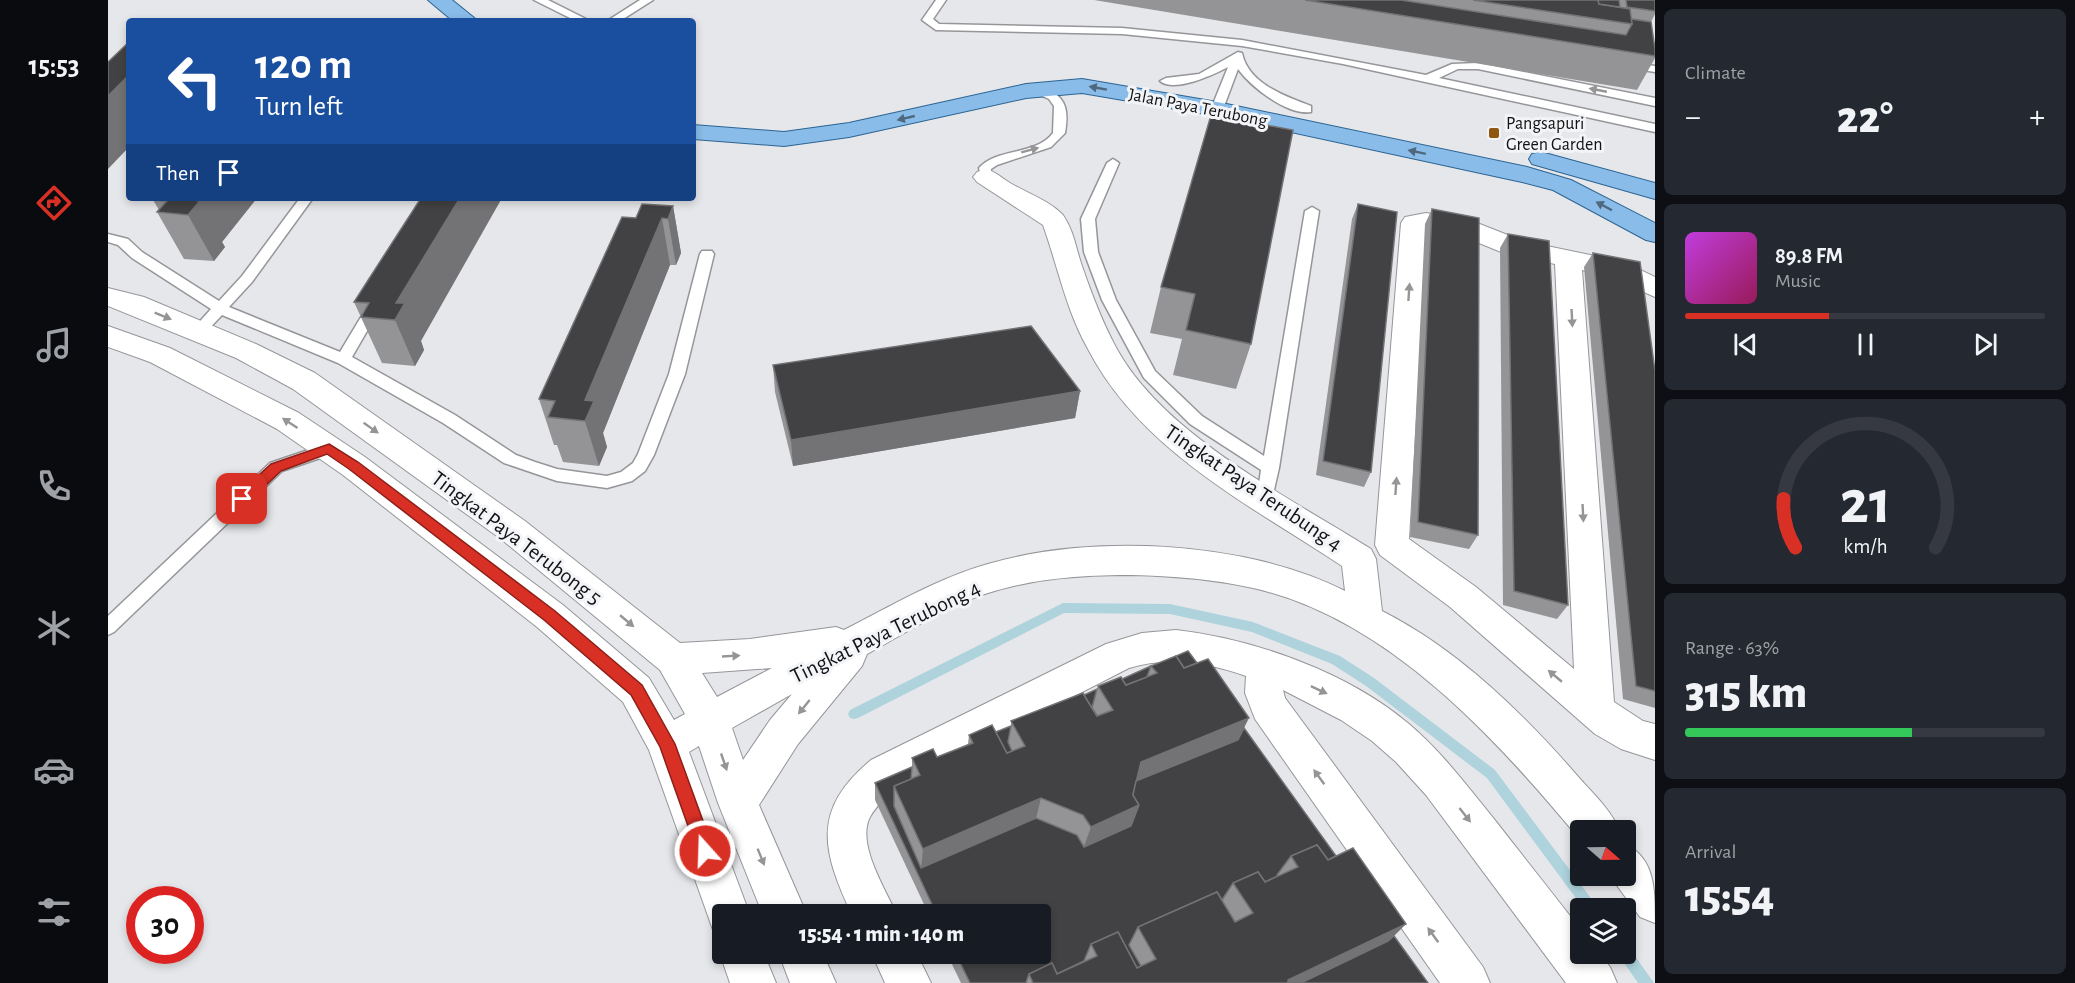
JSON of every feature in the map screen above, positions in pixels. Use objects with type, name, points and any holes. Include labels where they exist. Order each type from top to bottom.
[{"type":"main road","points":[[438,0],[463,18]]},
{"type":"main road","name":"Jalan Paya Terubong","points":[[729,135],[980,79],[1054,67],[1094,68],[1166,81],[1220,101],[1562,185],[1655,234]]},
{"type":"main road","name":"Jalan Paya Terubong","points":[[696,132],[784,139],[849,130],[1035,89],[1082,86],[1307,110],[1520,153],[1655,191]]},
{"type":"street","name":"Tingkat Paya Terubung 4","points":[[986,177],[993,185],[1043,211],[1056,223],[1074,284],[1103,353],[1131,392],[1162,425],[1197,452],[1359,559],[1365,615]]},
{"type":"street","points":[[1392,545],[1414,223],[1426,221],[1463,227],[1516,248],[1614,268],[1655,288]]},
{"type":"street","points":[[1568,260],[1594,709]]},
{"type":"street","name":"Tingkat Paya Terubong 5","points":[[108,297],[246,351],[304,381],[513,530],[673,659],[710,721],[738,803],[780,904]]},
{"type":"street","name":"Tingkat Paya Terubong 5","points":[[108,336],[160,356],[238,393],[288,421],[329,448],[550,616],[636,690],[667,744],[724,904]]},
{"type":"street","points":[[1359,559],[1392,545]]},
{"type":"street","points":[[1392,545],[1463,597],[1594,709],[1626,733],[1655,742]]},
{"type":"street","name":"Tingkat Paya Terubong 4","points":[[667,744],[872,633],[971,584],[1039,567],[1135,558],[1197,564],[1261,574],[1316,592],[1365,615],[1445,671],[1511,731],[1589,820]]},
{"type":"street","points":[[673,659],[804,649],[872,633]]},
{"type":"street","points":[[738,803],[784,732],[843,661],[872,633]]},
{"type":"street","points":[[870,904],[847,851],[847,826],[854,804],[867,785],[885,773],[1119,655],[1150,647],[1172,646],[1205,650],[1266,665],[1352,706],[1379,723],[1412,751],[1440,782],[1594,983]]},
{"type":"street","points":[[1266,665],[1264,693],[1269,707],[1467,983]]},
{"type":"street","points":[[1636,878],[1655,902]]},
{"type":"street","points":[[746,964],[753,983]]},
{"type":"street","points":[[805,964],[813,983]]},
{"type":"street","points":[[899,964],[908,983]]},
{"type":"lane","points":[[539,0],[578,18]]},
{"type":"lane","points":[[617,18],[648,0]]},
{"type":"lane","points":[[941,0],[927,20],[936,27],[1122,30],[1242,43],[1655,128]]},
{"type":"lane","points":[[1220,101],[1242,43]]},
{"type":"lane","points":[[1166,81],[1202,77],[1236,58]]},
{"type":"lane","points":[[1236,58],[1254,84],[1267,93],[1307,110]]},
{"type":"lane","points":[[1426,80],[1456,66],[1478,66],[1655,102]]},
{"type":"lane","points":[[1634,66],[1655,69]]},
{"type":"lane","name":"Tingkat Paya Terubung 4","points":[[986,177],[985,168],[992,161],[1036,148],[1056,139],[1060,131],[1060,105],[1053,97],[1035,89]]},
{"type":"lane","points":[[1113,162],[1089,219],[1091,252],[1109,300],[1149,374],[1196,420],[1271,468]]},
{"type":"lane","points":[[199,331],[247,279],[305,201]]},
{"type":"lane","points":[[1266,498],[1312,211]]},
{"type":"lane","points":[[108,238],[123,242],[137,255],[221,309],[343,359],[449,419],[510,459],[557,475],[607,482],[626,477],[639,467],[646,455],[677,375],[707,254]]},
{"type":"lane","points":[[343,359],[384,289]]},
{"type":"lane","points":[[108,627],[276,467],[329,448]]},
{"type":"building","points":[[1305,0],[1401,0],[1626,35],[1632,24],[1631,19],[1651,22],[1655,56]]},
{"type":"building","points":[[1473,0],[1598,0],[1599,4],[1630,9],[1632,24]]},
{"type":"building","points":[[1598,0],[1619,0],[1620,7],[1599,4]]},
{"type":"building","points":[[1626,0],[1655,0],[1655,11],[1627,7]]},
{"type":"building","points":[[126,45],[126,78],[108,96],[108,62]]},
{"type":"building","points":[[1211,115],[1293,130],[1251,344],[1186,330],[1195,294],[1161,287]]},
{"type":"building","points":[[167,201],[200,201],[188,215],[157,212]]},
{"type":"building","points":[[419,201],[458,201],[396,303],[405,303],[395,320],[361,317],[369,303],[354,302]]},
{"type":"building","points":[[642,204],[673,206],[668,219],[662,218],[585,400],[594,401],[585,421],[548,417],[555,401],[539,399],[622,217],[636,218]]},
{"type":"building","points":[[1358,204],[1397,212],[1371,472],[1323,461]]},
{"type":"building","points":[[1432,209],[1479,218],[1478,535],[1418,522]]},
{"type":"building","points":[[1508,234],[1549,241],[1568,605],[1514,591]]},
{"type":"building","points":[[1593,253],[1640,262],[1655,371],[1655,691],[1636,686]]},
{"type":"building","points":[[1031,326],[1080,391],[791,440],[773,365]]},
{"type":"building","points":[[1188,651],[1197,663],[1184,668],[1176,656]]},
{"type":"building","points":[[1176,656],[1184,668],[1208,659],[1249,718],[1141,762],[1133,795],[1139,805],[1091,827],[1083,815],[1041,798],[923,849],[894,786],[920,775],[912,758],[933,749],[937,757],[973,743],[969,735],[992,725],[1007,753],[1025,746],[1011,721],[1083,693],[1097,716],[1113,710],[1098,686],[1121,677],[1126,685],[1157,673],[1151,666]]},
{"type":"building","points":[[1151,666],[1147,677],[1126,685],[1122,679]]},
{"type":"building","points":[[1097,689],[1092,708],[1084,695]]},
{"type":"building","points":[[1011,726],[1008,742],[1012,751],[1007,753],[996,732]]},
{"type":"building","points":[[1244,728],[1336,856],[1328,860],[1317,845],[1291,856],[1278,876],[1265,882],[1258,872],[1233,883],[1222,900],[1217,892],[1138,927],[1129,945],[1141,966],[1137,968],[1118,932],[1091,944],[1084,961],[1057,974],[1051,963],[1051,904],[932,904],[875,783],[912,767],[911,779],[894,786],[894,806],[921,868],[1036,818],[1077,835],[1084,847],[1131,826],[1139,805],[1133,795],[1136,781],[1238,740]]},
{"type":"building","points":[[1317,845],[1328,860],[1353,848],[1406,924],[1288,980],[1288,983],[1033,983],[1029,974],[1052,963],[1057,974],[1097,956],[1091,944],[1118,932],[1137,968],[1156,959],[1138,927],[1217,892],[1235,922],[1253,913],[1233,883],[1258,872],[1265,882],[1298,867],[1291,856]]},
{"type":"building","points":[[1394,936],[1428,983],[1301,983],[1388,941]]},
{"type":"building","points":[[961,964],[1050,964],[1029,974],[1026,983],[970,983]]},
{"type":"waterway","points":[[854,714],[1063,608],[1170,609],[1253,627],[1336,660],[1370,682],[1491,774],[1584,898]]},
{"type":"waterway","points":[[1633,964],[1647,983]]},
{"type":"place","name":"Pangsapuri Green Garden","points":[[1494,133]]},
{"type":"route","points":[[242,499],[276,467],[329,448],[354,466],[550,616],[636,690],[667,744],[705,851]]}]
